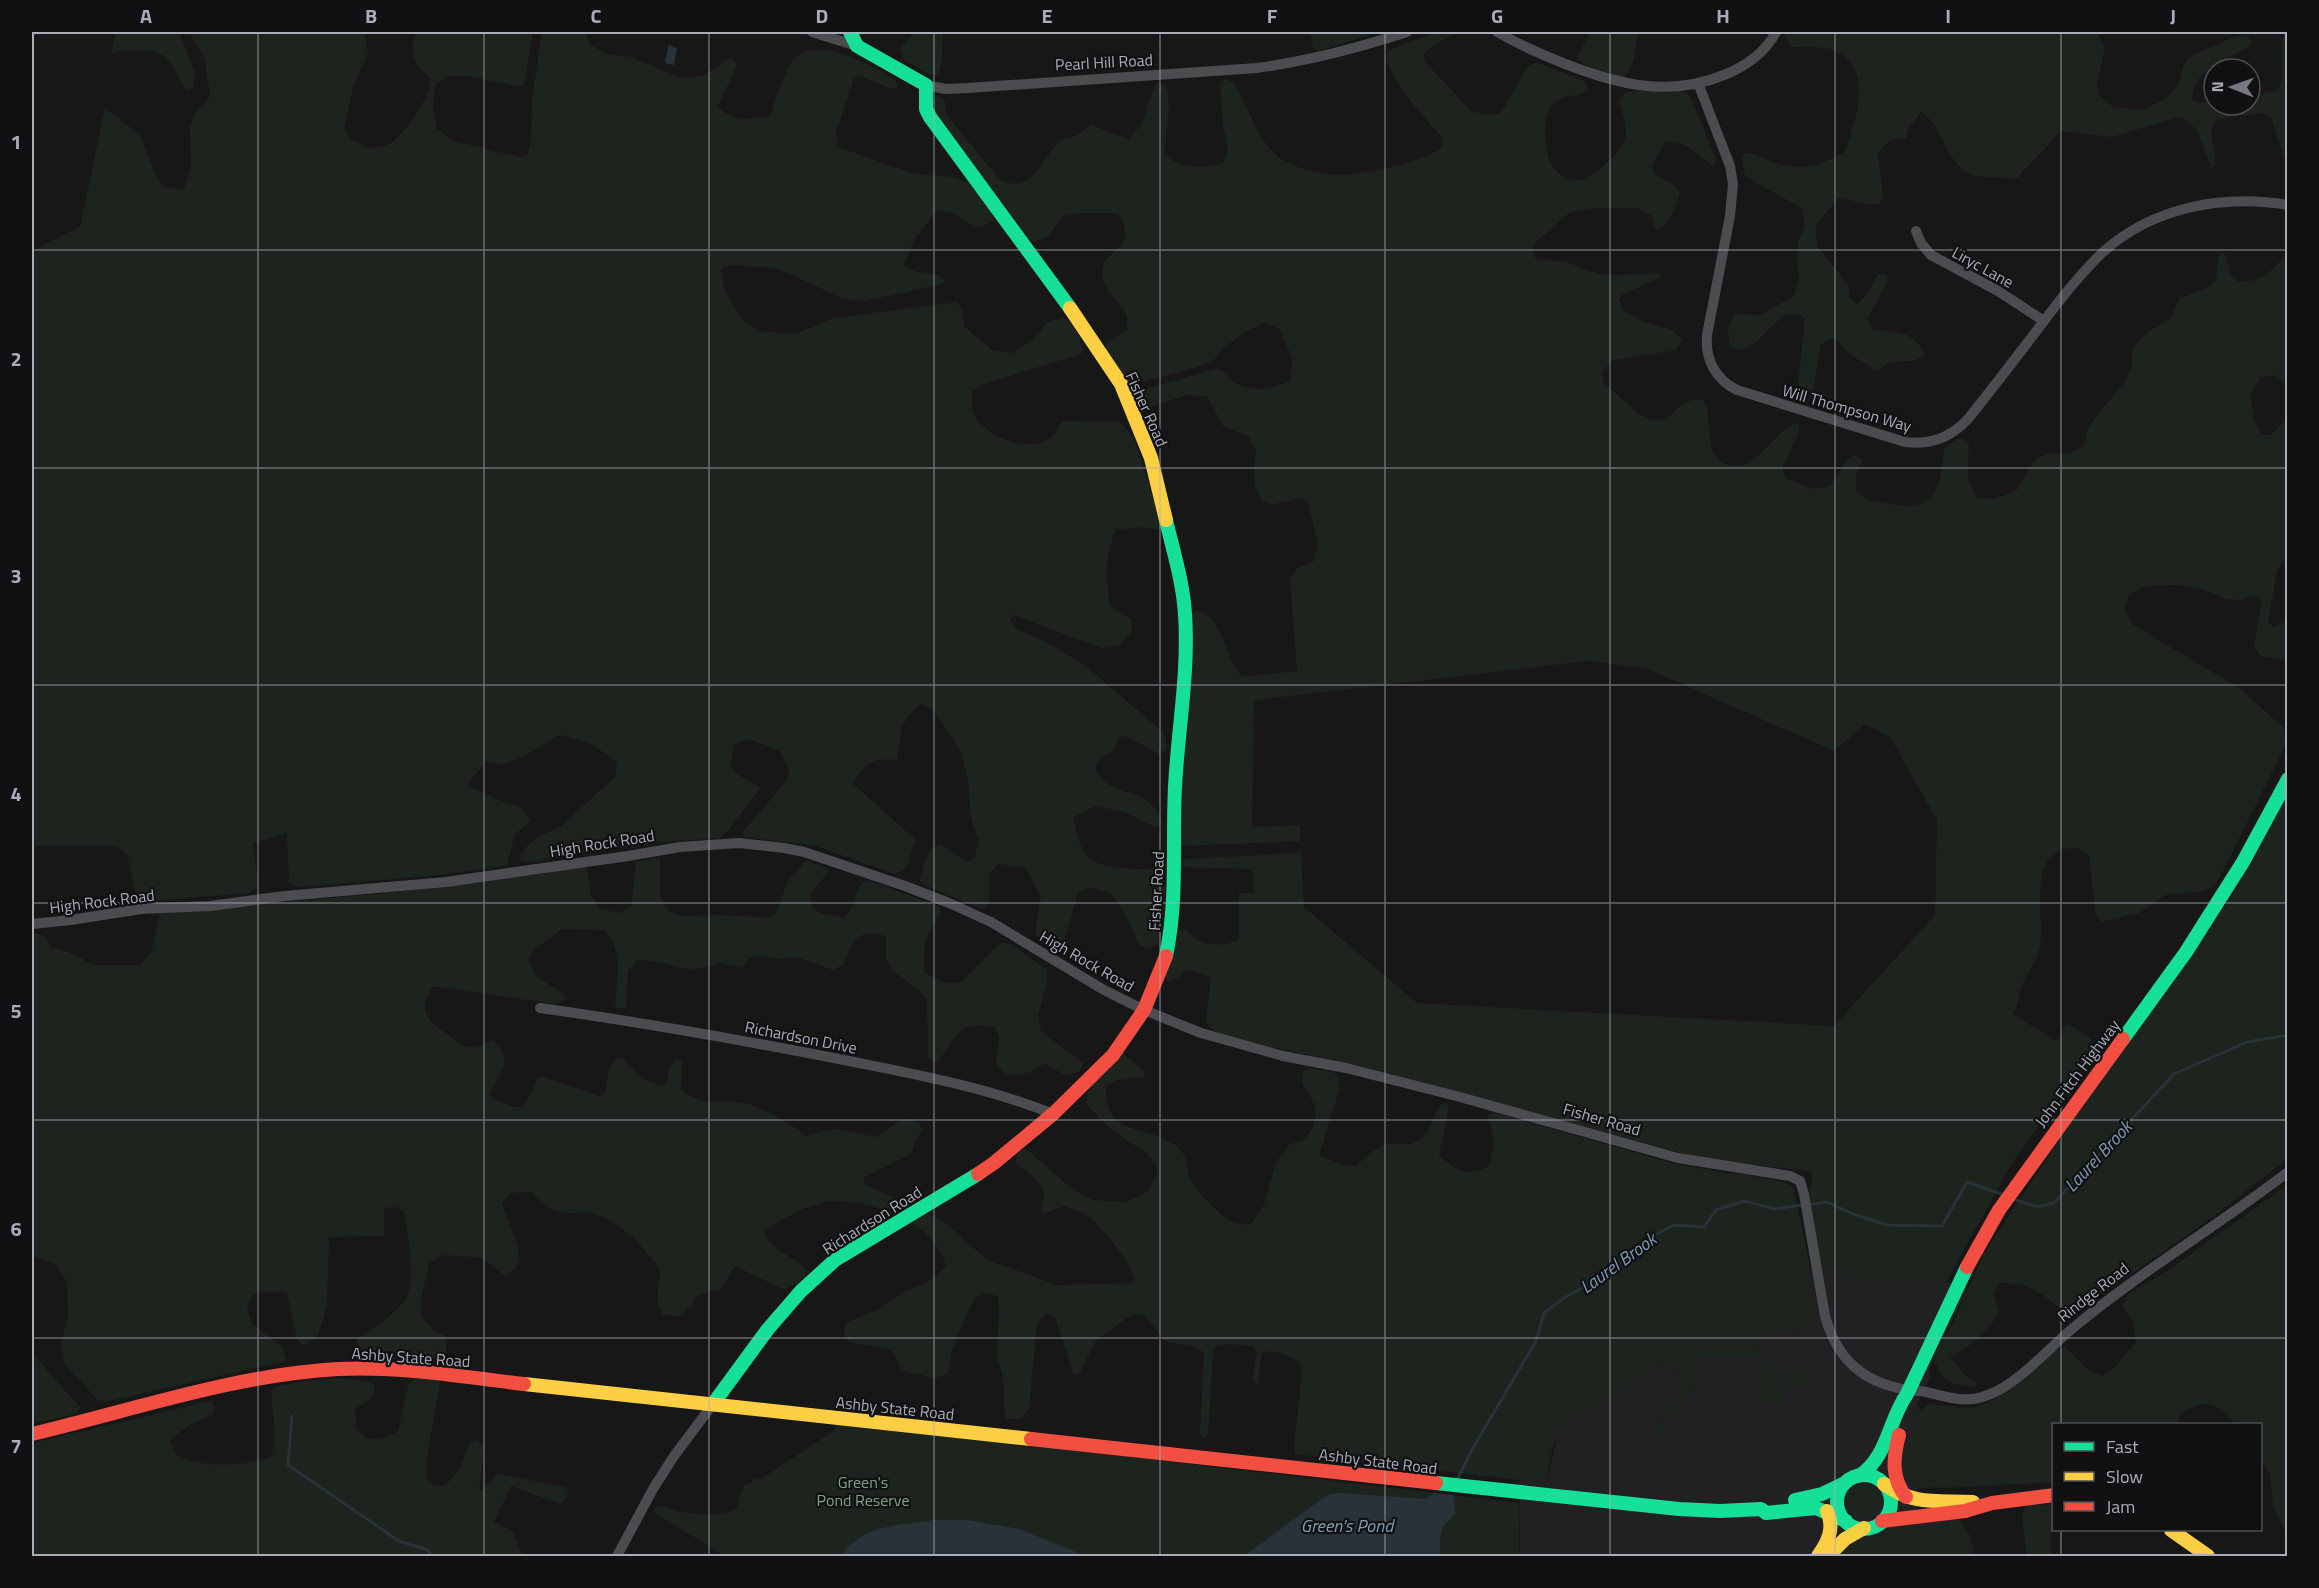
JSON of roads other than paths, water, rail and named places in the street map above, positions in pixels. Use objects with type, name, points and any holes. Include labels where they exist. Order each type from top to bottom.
[{"type":"main road","points":[[850,32],[857,46]]},
{"type":"main road","name":"Pearl Hill Road","points":[[857,46],[926,85]]},
{"type":"main road","name":"Fisher Road","points":[[926,85],[926,109],[933,122],[1060,292],[1085,333],[1121,384],[1143,436],[1160,491],[1185,613],[1186,656],[1175,786],[1173,922],[1165,960],[1144,1010]]},
{"type":"main road","name":"John Fitch Highway","points":[[1859,1476],[1873,1467],[1881,1456],[1897,1408],[1908,1392],[1963,1273],[1999,1210],[2186,952],[2243,862],[2288,779]]},
{"type":"main road","name":"Richardson Road","points":[[713,1404],[768,1329],[801,1291],[835,1260],[943,1196],[993,1163],[1053,1114],[1113,1055],[1144,1010]]},
{"type":"main road","name":"Ashby State Road","points":[[32,1434],[239,1383],[304,1372],[344,1369],[407,1371],[1465,1488],[1679,1509],[1731,1511],[1761,1509],[1766,1513],[1816,1508],[1835,1518]]},
{"type":"main road","name":"John Fitch Highway","points":[[1888,1492],[1893,1461],[1906,1412],[1908,1392]]},
{"type":"main road","name":"John Fitch Highway","points":[[1893,1461],[1896,1484],[1911,1501]]},
{"type":"main road","points":[[1818,1557],[1835,1518],[1839,1491],[1845,1483],[1859,1476],[1869,1476],[1888,1492],[1911,1501],[1992,1503],[2052,1495]]},
{"type":"main road","name":"Ashby State Road","points":[[1761,1509],[1764,1504],[1815,1496],[1845,1483]]},
{"type":"main road","points":[[1835,1518],[1854,1527],[1874,1527],[1888,1513],[1888,1492]]},
{"type":"main road","points":[[1882,1521],[1965,1511],[1992,1503]]},
{"type":"main road","points":[[1828,1557],[1845,1539],[1864,1528]]},
{"type":"main road","points":[[2172,1531],[2208,1557]]},
{"type":"street","name":"Pearl Hill Road","points":[[812,32],[857,46]]},
{"type":"street","name":"Pearl Hill Road","points":[[926,85],[960,88],[1257,68],[1297,62],[1407,32]]},
{"type":"street","points":[[1497,32],[1597,77],[1639,87],[1698,83],[1721,76],[1746,65],[1760,54],[1776,32]]},
{"type":"street","name":"Will Thompson Way","points":[[1698,83],[1732,175],[1732,204],[1707,342],[1709,359],[1714,371],[1732,387],[1905,442],[1930,442],[1952,434],[1968,419],[2078,278],[2105,250],[2146,224],[2173,213],[2218,202],[2252,201],[2288,205]]},
{"type":"street","name":"Liryc Lane","points":[[1916,231],[1921,243],[1931,255],[1998,291],[2044,321]]},
{"type":"street","name":"High Rock Road","points":[[32,924],[82,919],[141,909],[210,906],[285,896],[446,882],[670,848],[739,843],[804,852],[949,903],[991,922],[1073,973],[1144,1010]]},
{"type":"street","name":"Richardson Drive","points":[[540,1008],[631,1021],[911,1072],[1053,1114]]},
{"type":"street","name":"Fisher Road","points":[[1144,1010],[1236,1044],[1346,1068],[1678,1158],[1790,1176],[1800,1181],[1825,1316],[1839,1352],[1867,1376],[1908,1392]]},
{"type":"street","name":"Rindge Road","points":[[1908,1392],[1961,1400],[1991,1395],[2004,1387],[2073,1328],[2128,1286],[2288,1172]]},
{"type":"street","name":"Richardson Road","points":[[617,1557],[653,1489],[674,1456],[713,1404]]},
{"type":"water","points":[[670,45],[677,48],[674,65],[665,63]]},
{"type":"water","name":"Green's Pond","points":[[1339,1493],[1426,1499],[1434,1493],[1453,1495],[1455,1514],[1444,1525],[1440,1537],[1440,1556],[1244,1556],[1327,1495]]},
{"type":"water","points":[[936,1520],[968,1520],[1019,1529],[1086,1556],[840,1556],[850,1545],[872,1532],[895,1525]]},
{"type":"waterway","name":"Laurel Brook","points":[[2013,1199],[2038,1207],[2054,1203],[2174,1074],[2247,1042],[2288,1035]]},
{"type":"waterway","name":"Laurel Brook","points":[[1809,1205],[1827,1202],[1853,1214],[1887,1225],[1942,1226],[1967,1182],[2004,1195]]},
{"type":"waterway","name":"Laurel Brook","points":[[1457,1480],[1473,1448],[1536,1341],[1544,1313],[1564,1298],[1598,1279],[1651,1237],[1674,1225],[1704,1227],[1716,1210],[1744,1201],[1774,1209],[1802,1205]]},
{"type":"waterway","points":[[292,1416],[288,1465],[399,1541],[428,1550],[431,1556]]},
{"type":"park label","name":"Green's Pond Reserve","points":[[863,1491]]}]
